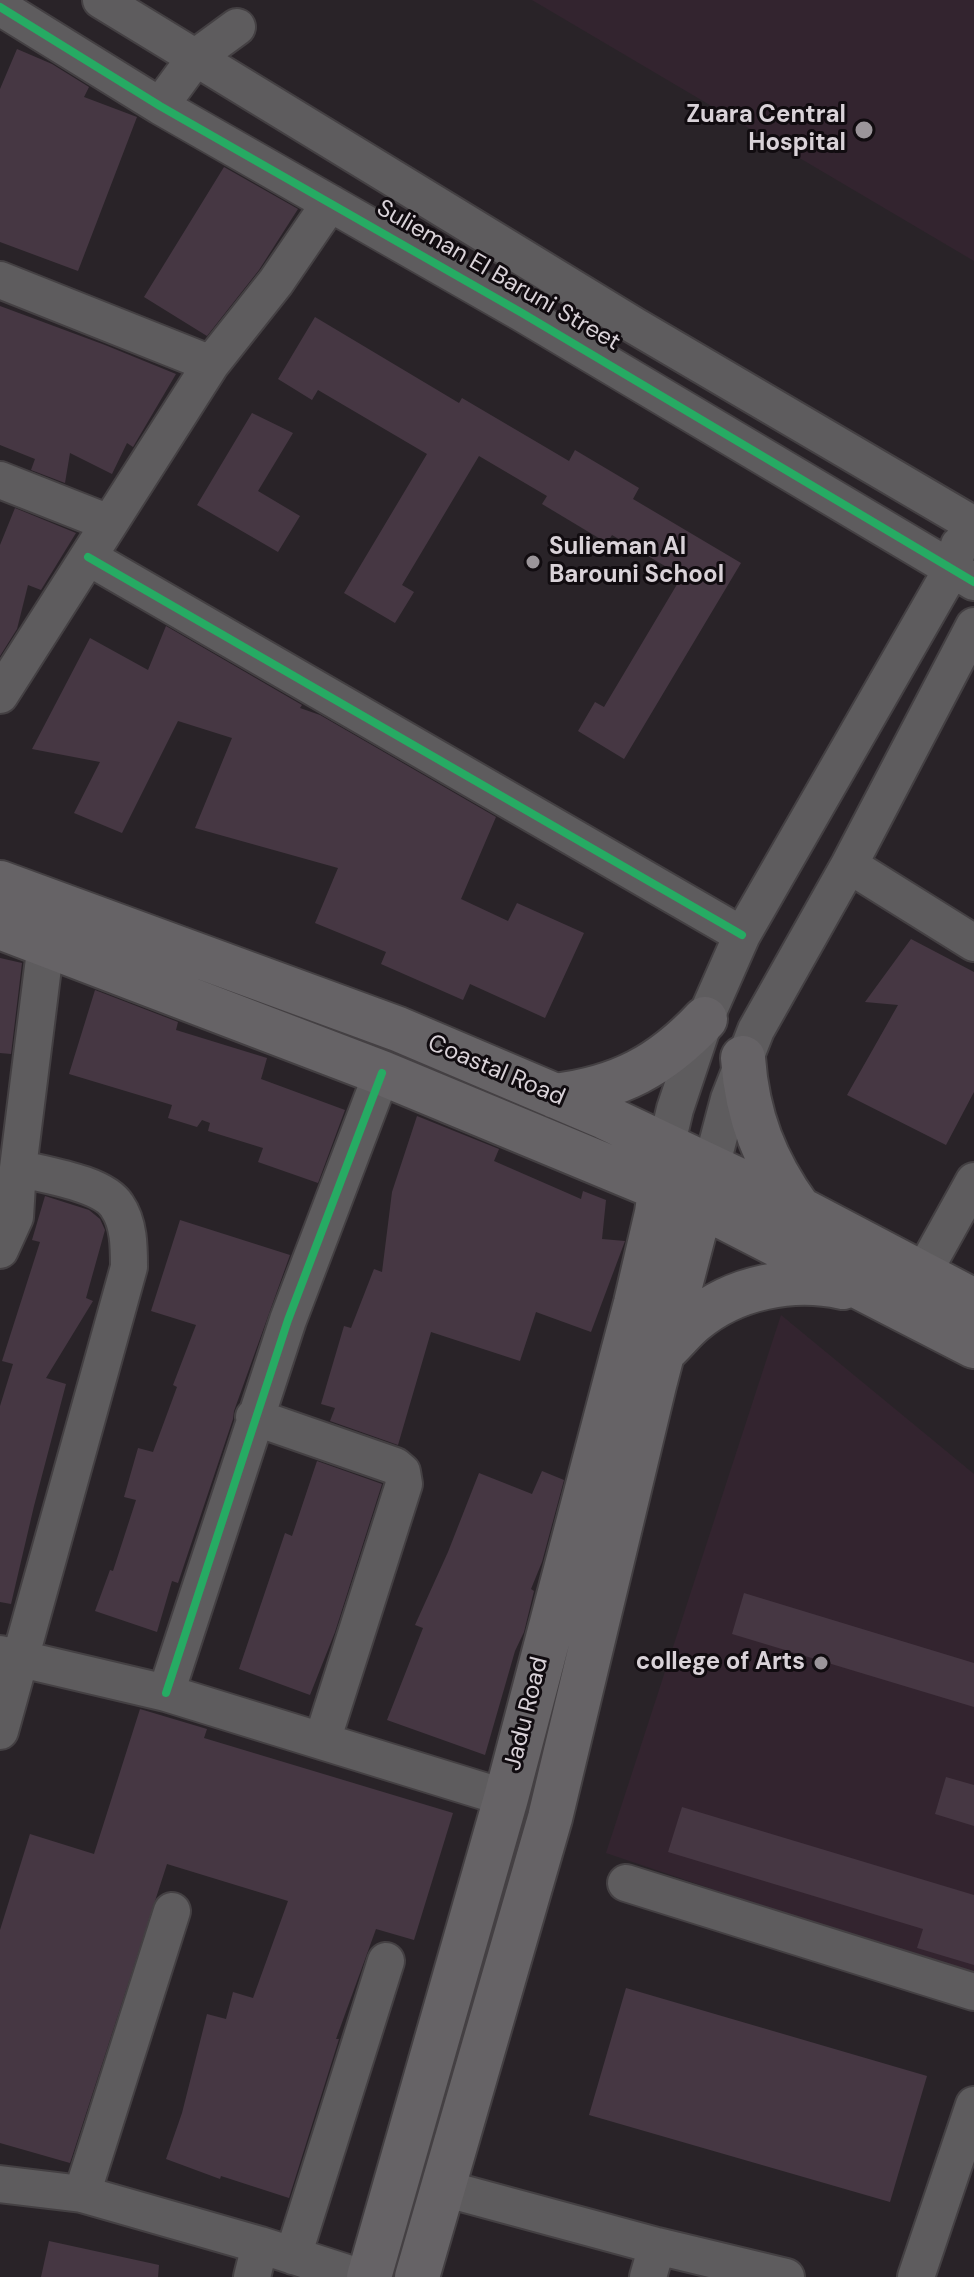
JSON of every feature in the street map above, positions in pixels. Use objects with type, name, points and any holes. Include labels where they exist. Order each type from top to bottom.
[{"type":"highway","name":"Coastal Road","points":[[0,883],[398,1029],[666,1147],[707,1186],[866,1292],[974,1346]]},
{"type":"highway","name":"Coastal Road","points":[[0,927],[382,1073],[661,1190],[707,1186],[799,1209],[974,1301]]},
{"type":"highway","points":[[555,1096],[611,1085],[638,1073],[663,1059],[705,1019]]},
{"type":"highway","points":[[743,1058],[745,1090],[764,1153],[799,1209]]},
{"type":"highway","name":"Jadu Road","points":[[369,2277],[506,1798],[651,1244],[666,1147]]},
{"type":"highway","name":"Jadu Road","points":[[417,2277],[550,1818],[663,1352],[707,1186]]},
{"type":"highway","points":[[663,1352],[695,1320],[734,1296],[777,1284],[822,1282],[866,1292]]},
{"type":"street","name":"Sulieman El Baruni Street","points":[[101,0],[608,310],[972,517]]},
{"type":"street","name":"Sulieman El Baruni Street","points":[[0,7],[160,106],[714,425],[963,576]]},
{"type":"street","points":[[160,106],[196,57],[237,27]]},
{"type":"street","points":[[0,695],[211,364],[276,282],[330,203]]},
{"type":"street","points":[[0,280],[211,364]]},
{"type":"street","points":[[0,480],[109,523]]},
{"type":"street","points":[[666,1147],[675,1109],[705,1019],[742,935],[963,576],[972,517]]},
{"type":"street","points":[[88,557],[742,935]]},
{"type":"street","points":[[707,1186],[729,1099],[756,1030],[849,865],[974,626]]},
{"type":"street","points":[[849,865],[974,943]]},
{"type":"street","points":[[0,1250],[18,1168],[46,943]]},
{"type":"street","points":[[166,1693],[254,1417],[382,1073]]},
{"type":"street","points":[[0,1731],[10,1657],[129,1267],[128,1237],[116,1203],[95,1189],[18,1168]]},
{"type":"street","points":[[923,1273],[974,1181]]},
{"type":"street","points":[[254,1417],[395,1466],[402,1472],[403,1493],[322,1741]]},
{"type":"street","points":[[10,1657],[166,1693],[506,1798]]},
{"type":"street","points":[[626,1883],[974,1992]]},
{"type":"street","points":[[82,2194],[172,1911]]},
{"type":"street","points":[[268,2259],[386,1961]]},
{"type":"street","points":[[916,2277],[974,2105]]},
{"type":"street","points":[[443,2188],[652,2261],[786,2277]]},
{"type":"street","points":[[2,2191],[82,2194],[268,2259],[359,2277]]},
{"type":"shaded area","name":"Zuara Central Hospital","points":[[532,0],[974,0],[974,261]]},
{"type":"shaded area","name":"college of Arts","points":[[781,1315],[974,1474],[974,1978],[606,1853]]},
{"type":"building","points":[[17,49],[52,64],[89,87],[84,97],[137,117],[78,271],[0,242],[0,89]]},
{"type":"building","points":[[224,167],[298,209],[259,270],[207,336],[144,297]]},
{"type":"building","points":[[0,306],[176,374],[133,447],[127,443],[112,474],[70,453],[65,483],[31,470],[35,459],[0,445]]},
{"type":"building","points":[[315,317],[459,403],[462,398],[569,461],[575,450],[639,488],[633,499],[741,563],[624,759],[578,731],[595,702],[604,707],[682,576],[612,535],[607,543],[542,504],[547,496],[479,456],[402,585],[414,592],[395,623],[344,593],[427,454],[318,390],[312,400],[278,379]]},
{"type":"building","points":[[252,413],[293,433],[258,491],[300,516],[278,552],[197,505]]},
{"type":"building","points":[[15,508],[76,533],[41,590],[28,585],[17,629],[0,656],[0,545]]},
{"type":"building","points":[[166,626],[302,705],[300,708],[320,715],[496,817],[461,899],[508,921],[517,903],[584,933],[545,1018],[470,984],[463,1000],[381,964],[386,952],[315,923],[338,868],[195,828],[232,738],[178,721],[122,833],[74,813],[100,762],[32,749],[90,638],[148,670]]},
{"type":"building","points":[[911,939],[974,972],[974,1092],[946,1145],[847,1095],[898,1005],[865,1002]]},
{"type":"building","points":[[0,958],[22,963],[11,1054],[0,1053]]},
{"type":"building","points":[[95,990],[178,1022],[176,1030],[267,1058],[261,1079],[345,1110],[318,1183],[258,1162],[263,1148],[208,1131],[210,1123],[202,1120],[197,1127],[168,1118],[172,1105],[69,1074]]},
{"type":"building","points":[[417,1116],[499,1149],[494,1161],[581,1199],[583,1191],[606,1200],[602,1239],[625,1241],[591,1332],[536,1312],[520,1361],[431,1332],[398,1445],[330,1421],[335,1408],[321,1404],[344,1326],[351,1328],[374,1269],[382,1272],[392,1192]]},
{"type":"building","points":[[45,1196],[89,1210],[100,1219],[105,1230],[86,1298],[93,1301],[46,1378],[66,1384],[11,1604],[0,1602],[0,1406],[13,1364],[2,1361],[40,1242],[32,1240]]},
{"type":"building","points":[[180,1220],[290,1255],[234,1411],[178,1583],[172,1581],[157,1632],[95,1611],[110,1570],[113,1571],[136,1500],[124,1497],[138,1448],[153,1452],[177,1387],[173,1385],[196,1325],[151,1311]]},
{"type":"building","points":[[317,1461],[382,1484],[335,1632],[310,1695],[239,1669],[285,1533],[292,1536]]},
{"type":"building","points":[[542,1471],[564,1480],[542,1562],[531,1589],[534,1591],[524,1632],[515,1651],[485,1755],[387,1720],[423,1628],[415,1625],[479,1473],[532,1494]]},
{"type":"building","points":[[744,1593],[974,1663],[974,1707],[732,1634]]},
{"type":"building","points":[[140,1709],[207,1729],[204,1738],[453,1813],[414,1940],[376,1929],[336,2039],[339,2039],[289,2198],[221,2176],[220,2179],[166,2159],[182,2113],[207,2014],[226,2019],[233,1992],[253,1998],[288,1901],[167,1864],[70,2163],[0,2143],[0,1930],[30,1834],[94,1854]]},
{"type":"building","points":[[946,1777],[974,1785],[974,1826],[935,1814]]},
{"type":"building","points":[[682,1807],[974,1895],[974,1965],[917,1948],[923,1929],[668,1852]]},
{"type":"building","points":[[626,1988],[927,2076],[890,2202],[589,2115]]},
{"type":"building","points":[[49,2241],[159,2265],[158,2277],[41,2277]]},
{"type":"cycle path","points":[[0,7],[160,106],[522,313],[974,582]]},
{"type":"cycle path","points":[[88,557],[742,935]]},
{"type":"cycle path","points":[[166,1693],[288,1320],[382,1073]]},
{"type":"place","name":"Zuara Central Hospital","points":[[864,130]]},
{"type":"place","name":"Sulieman Al Barouni School","points":[[533,562]]},
{"type":"place","name":"college of Arts","points":[[821,1663]]}]
